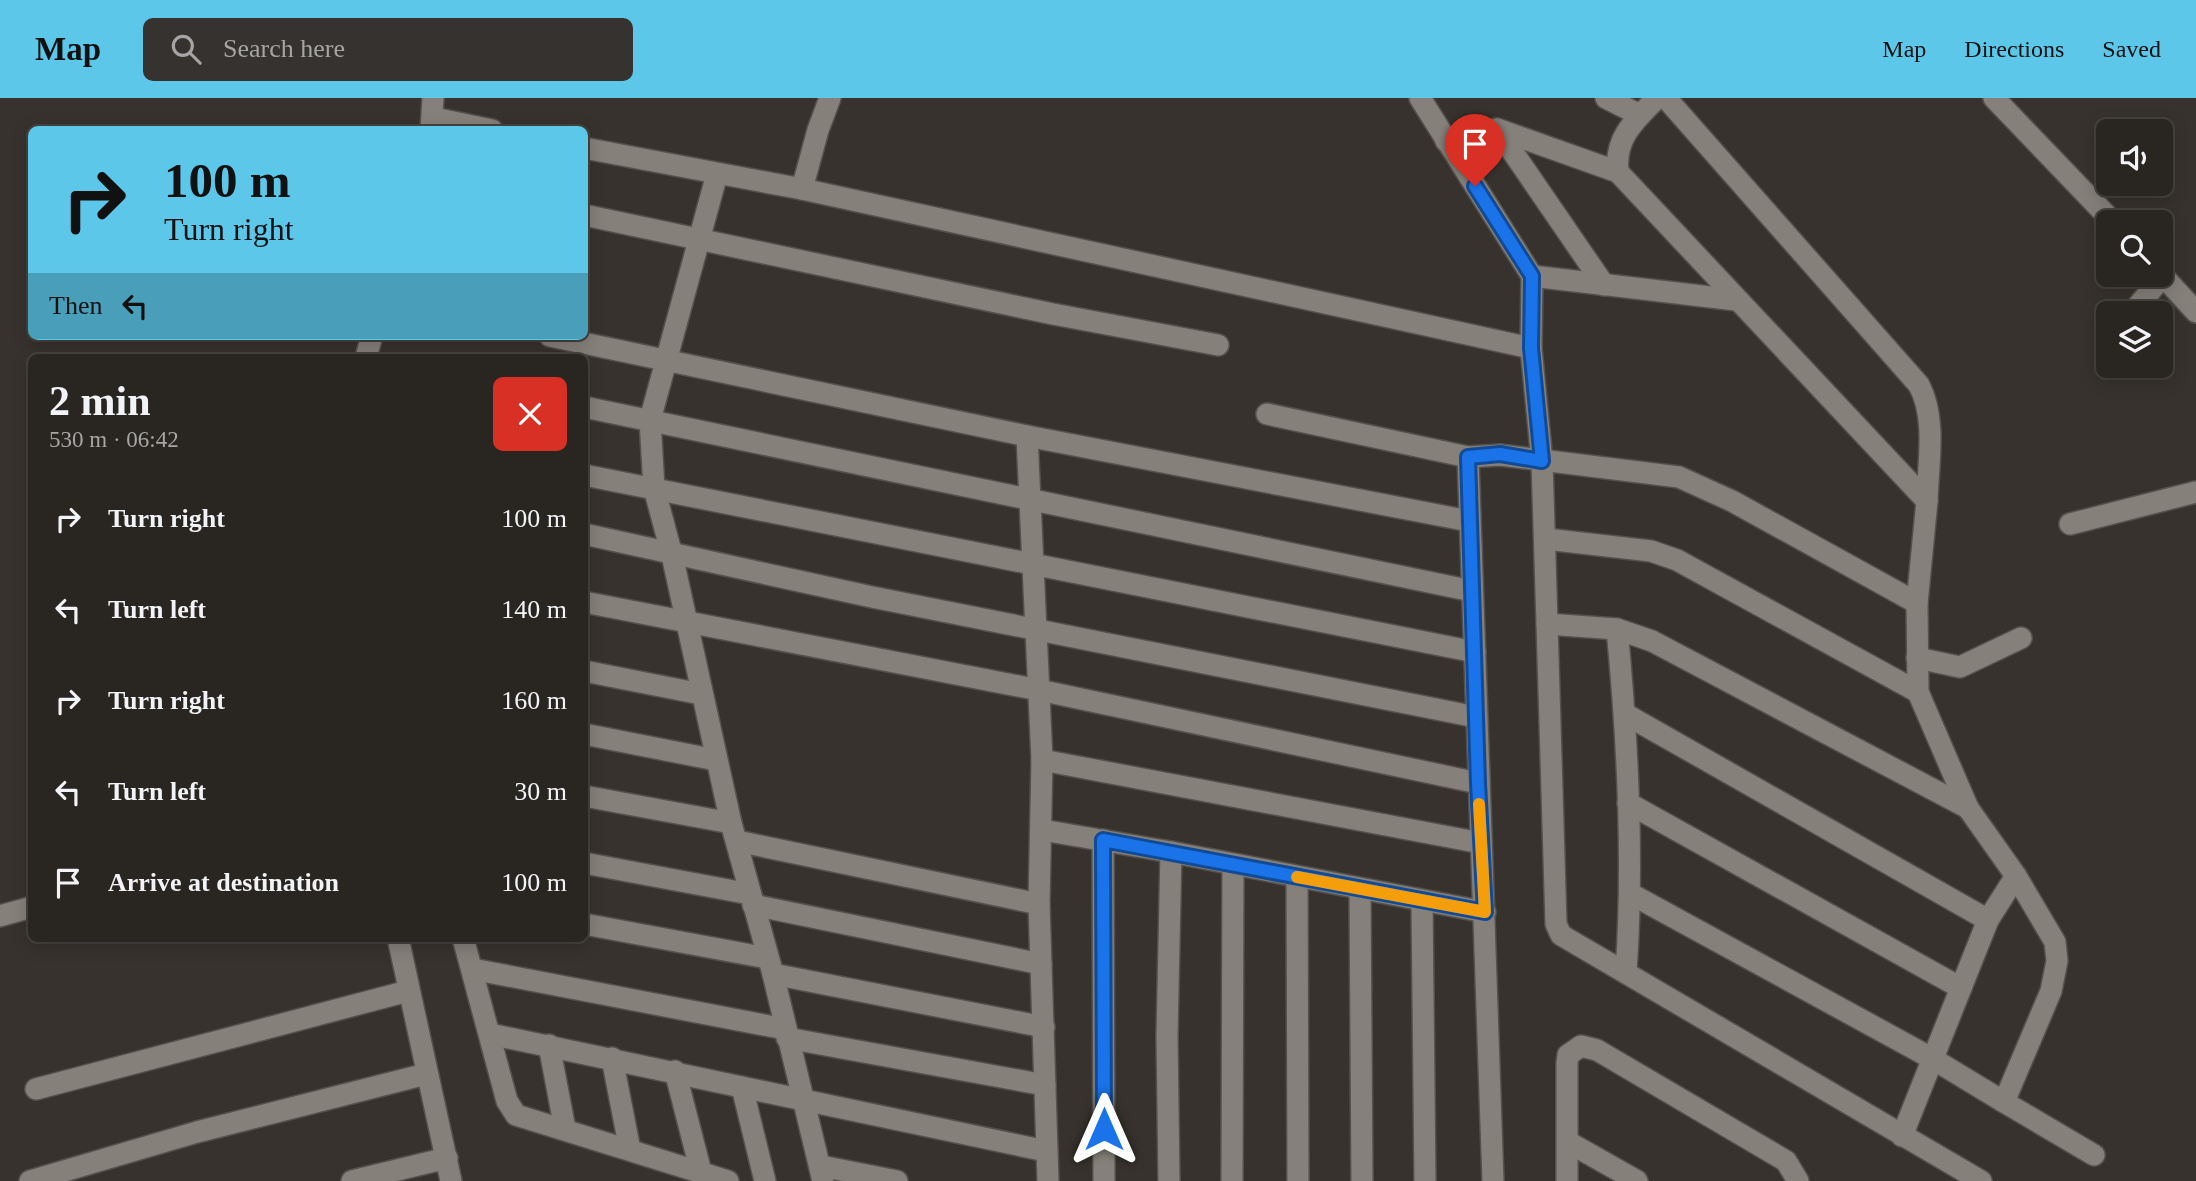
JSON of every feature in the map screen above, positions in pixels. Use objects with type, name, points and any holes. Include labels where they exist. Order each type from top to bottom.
[{"type":"street","points":[[802,189],[830,98]]},
{"type":"street","points":[[1420,98],[1532,276],[1531,348],[1542,461],[1546,539],[1556,924],[1561,935],[1981,1181]]},
{"type":"street","points":[[1606,98],[1640,115]]},
{"type":"street","points":[[1618,172],[1618,148],[1622,136],[1657,98]]},
{"type":"street","points":[[1666,98],[1919,385],[1925,397],[1930,421],[1927,501],[1917,603],[1918,692],[1968,808],[2016,876],[2055,942],[2057,961],[2051,992],[2004,1102]]},
{"type":"street","points":[[1994,98],[2101,210]]},
{"type":"street","points":[[433,115],[476,126]]},
{"type":"street","points":[[1446,141],[1497,129],[1618,172],[1927,501]]},
{"type":"street","points":[[1497,129],[1604,285]]},
{"type":"street","points":[[588,149],[802,189],[1531,348]]},
{"type":"street","points":[[717,174],[650,420],[654,488],[672,555],[716,760],[822,1173],[897,1181]]},
{"type":"street","points":[[588,216],[1054,314],[1217,345]]},
{"type":"street","points":[[1532,276],[1736,300]]},
{"type":"street","points":[[2141,301],[2153,287]]},
{"type":"street","points":[[2173,287],[2196,312]]},
{"type":"street","points":[[568,340],[1027,436],[1469,521]]},
{"type":"street","points":[[588,408],[1472,591]]},
{"type":"street","points":[[1267,414],[1468,457],[1500,454],[1679,477],[1732,501],[1917,603]]},
{"type":"street","points":[[1027,436],[1042,760],[1039,904],[1048,1181]]},
{"type":"street","points":[[1468,457],[1493,1181]]},
{"type":"street","points":[[588,476],[1475,652]]},
{"type":"street","points":[[2070,524],[2196,492]]},
{"type":"street","points":[[588,535],[672,555],[1476,717]]},
{"type":"street","points":[[1546,539],[1651,551],[1677,560],[1918,692]]},
{"type":"street","points":[[588,603],[1039,690],[1478,783]]},
{"type":"street","points":[[1547,624],[1617,629],[1652,641],[1968,808]]},
{"type":"street","points":[[1617,629],[1625,714],[1631,894],[1626,972]]},
{"type":"street","points":[[1917,658],[1960,667],[2021,638]]},
{"type":"street","points":[[588,672],[701,694]]},
{"type":"street","points":[[1625,714],[1988,920]]},
{"type":"street","points":[[588,735],[716,760]]},
{"type":"street","points":[[1042,760],[1481,843]]},
{"type":"street","points":[[588,797],[1039,904]]},
{"type":"street","points":[[1628,803],[1961,988]]},
{"type":"street","points":[[1042,830],[1171,852],[1360,891],[1485,912]]},
{"type":"street","points":[[1103,840],[1104,1181]]},
{"type":"street","points":[[1169,1181],[1167,1036],[1171,852]]},
{"type":"street","points":[[588,864],[1041,964]]},
{"type":"street","points":[[1232,1181],[1233,865]]},
{"type":"street","points":[[1902,1136],[1988,920],[2016,876]]},
{"type":"street","points":[[1297,877],[1298,1181]]},
{"type":"street","points":[[1360,891],[1363,1181]]},
{"type":"street","points":[[1631,894],[1933,1059],[2094,1155]]},
{"type":"street","points":[[1422,902],[1425,1181]]},
{"type":"street","points":[[0,916],[28,908]]},
{"type":"street","points":[[588,925],[1044,1027]]},
{"type":"street","points":[[399,942],[451,1181]]},
{"type":"street","points":[[464,942],[508,1101],[516,1115],[728,1181]]},
{"type":"street","points":[[472,969],[1045,1085]]},
{"type":"street","points":[[36,1089],[408,991]]},
{"type":"street","points":[[490,1034],[1046,1151]]},
{"type":"street","points":[[548,1045],[565,1129]]},
{"type":"street","points":[[1567,1181],[1567,1063],[1568,1055],[1581,1046],[1597,1049],[1786,1161],[1798,1181]]},
{"type":"street","points":[[612,1058],[630,1150]]},
{"type":"street","points":[[675,1071],[701,1172]]},
{"type":"street","points":[[30,1181],[197,1132],[426,1074]]},
{"type":"street","points":[[742,1087],[765,1181]]},
{"type":"street","points":[[1568,1142],[1637,1181]]},
{"type":"street","points":[[352,1181],[447,1158]]},
{"type":"slow traffic","points":[[1297,877],[1360,891],[1485,912],[1479,804]]},
{"type":"route","points":[[1104,1129],[1103,840],[1360,891],[1485,912],[1478,783],[1468,457],[1500,454],[1542,461],[1531,348],[1532,276],[1475,186]]}]
